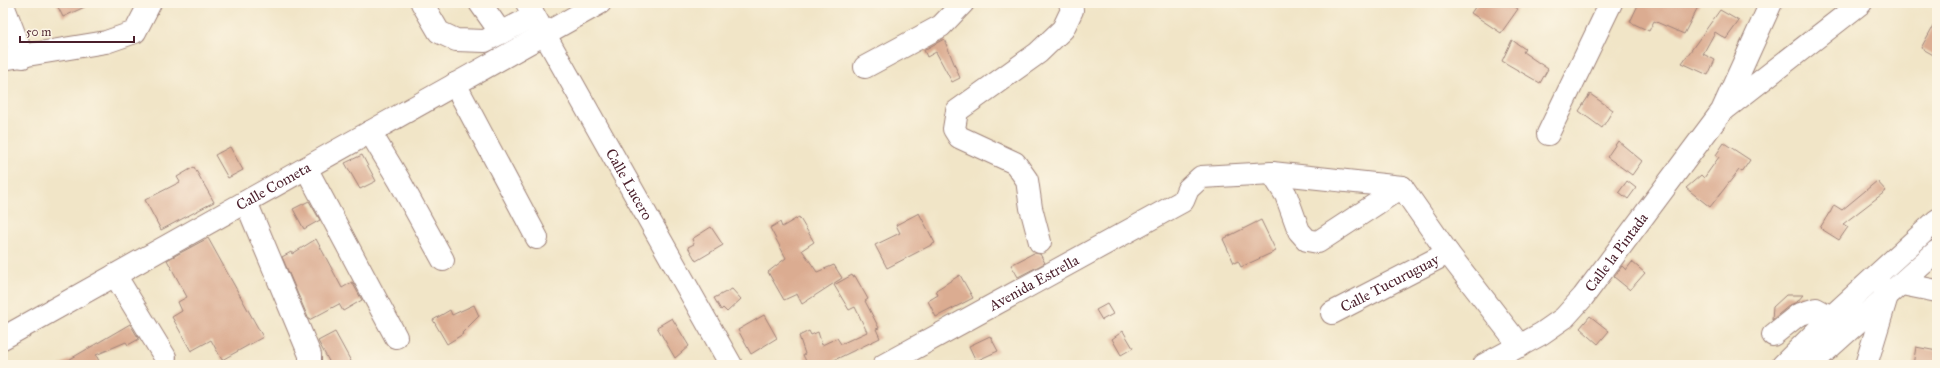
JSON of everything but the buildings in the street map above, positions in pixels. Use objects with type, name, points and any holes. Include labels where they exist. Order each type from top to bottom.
[{"type":"street","points":[[3,4],[13,58],[106,42],[135,32],[150,3]]},
{"type":"street","points":[[422,3],[439,32],[456,40],[485,40],[535,18],[600,3]]},
{"type":"street","points":[[480,3],[501,33]]},
{"type":"street","points":[[865,67],[941,26],[962,3]]},
{"type":"street","points":[[1040,242],[1031,208],[1027,180],[1015,163],[959,137],[954,129],[957,111],[1038,53],[1063,29],[1072,10],[1070,3]]},
{"type":"street","points":[[1548,134],[1611,3]]},
{"type":"street","points":[[1722,111],[1771,3]]},
{"type":"street","points":[[1722,111],[1861,3]]},
{"type":"street","name":"Calle Cometa","points":[[3,338],[455,84],[535,18]]},
{"type":"street","name":"Calle Lucero","points":[[535,18],[731,365]]},
{"type":"street","points":[[455,84],[537,238]]},
{"type":"street","name":"Calle la Pintada","points":[[1484,365],[1541,334],[1564,318],[1583,297],[1722,111]]},
{"type":"street","points":[[370,132],[399,180],[443,260]]},
{"type":"street","points":[[306,168],[396,337]]},
{"type":"street","points":[[1272,173],[1402,187]]},
{"type":"street","points":[[1272,173],[1286,195],[1299,231],[1307,240],[1318,242],[1402,187]]},
{"type":"street","name":"Avenida Estrella","points":[[884,365],[1183,201],[1188,188],[1201,177],[1272,173]]},
{"type":"street","name":"Calle Tucuruguay","points":[[1402,187],[1448,253],[1520,346]]},
{"type":"street","points":[[246,202],[310,355],[310,365]]},
{"type":"street","points":[[1783,365],[1832,317],[1937,220]]},
{"type":"street","points":[[1810,365],[1937,251]]},
{"type":"street","name":"Calle Tucuruguay","points":[[1332,313],[1448,253]]},
{"type":"street","points":[[1880,273],[1894,290],[1937,291]]},
{"type":"street","points":[[115,275],[165,357]]},
{"type":"street","points":[[1866,365],[1894,290]]},
{"type":"street","points":[[1773,335],[1798,315],[1816,309],[1832,317]]}]
